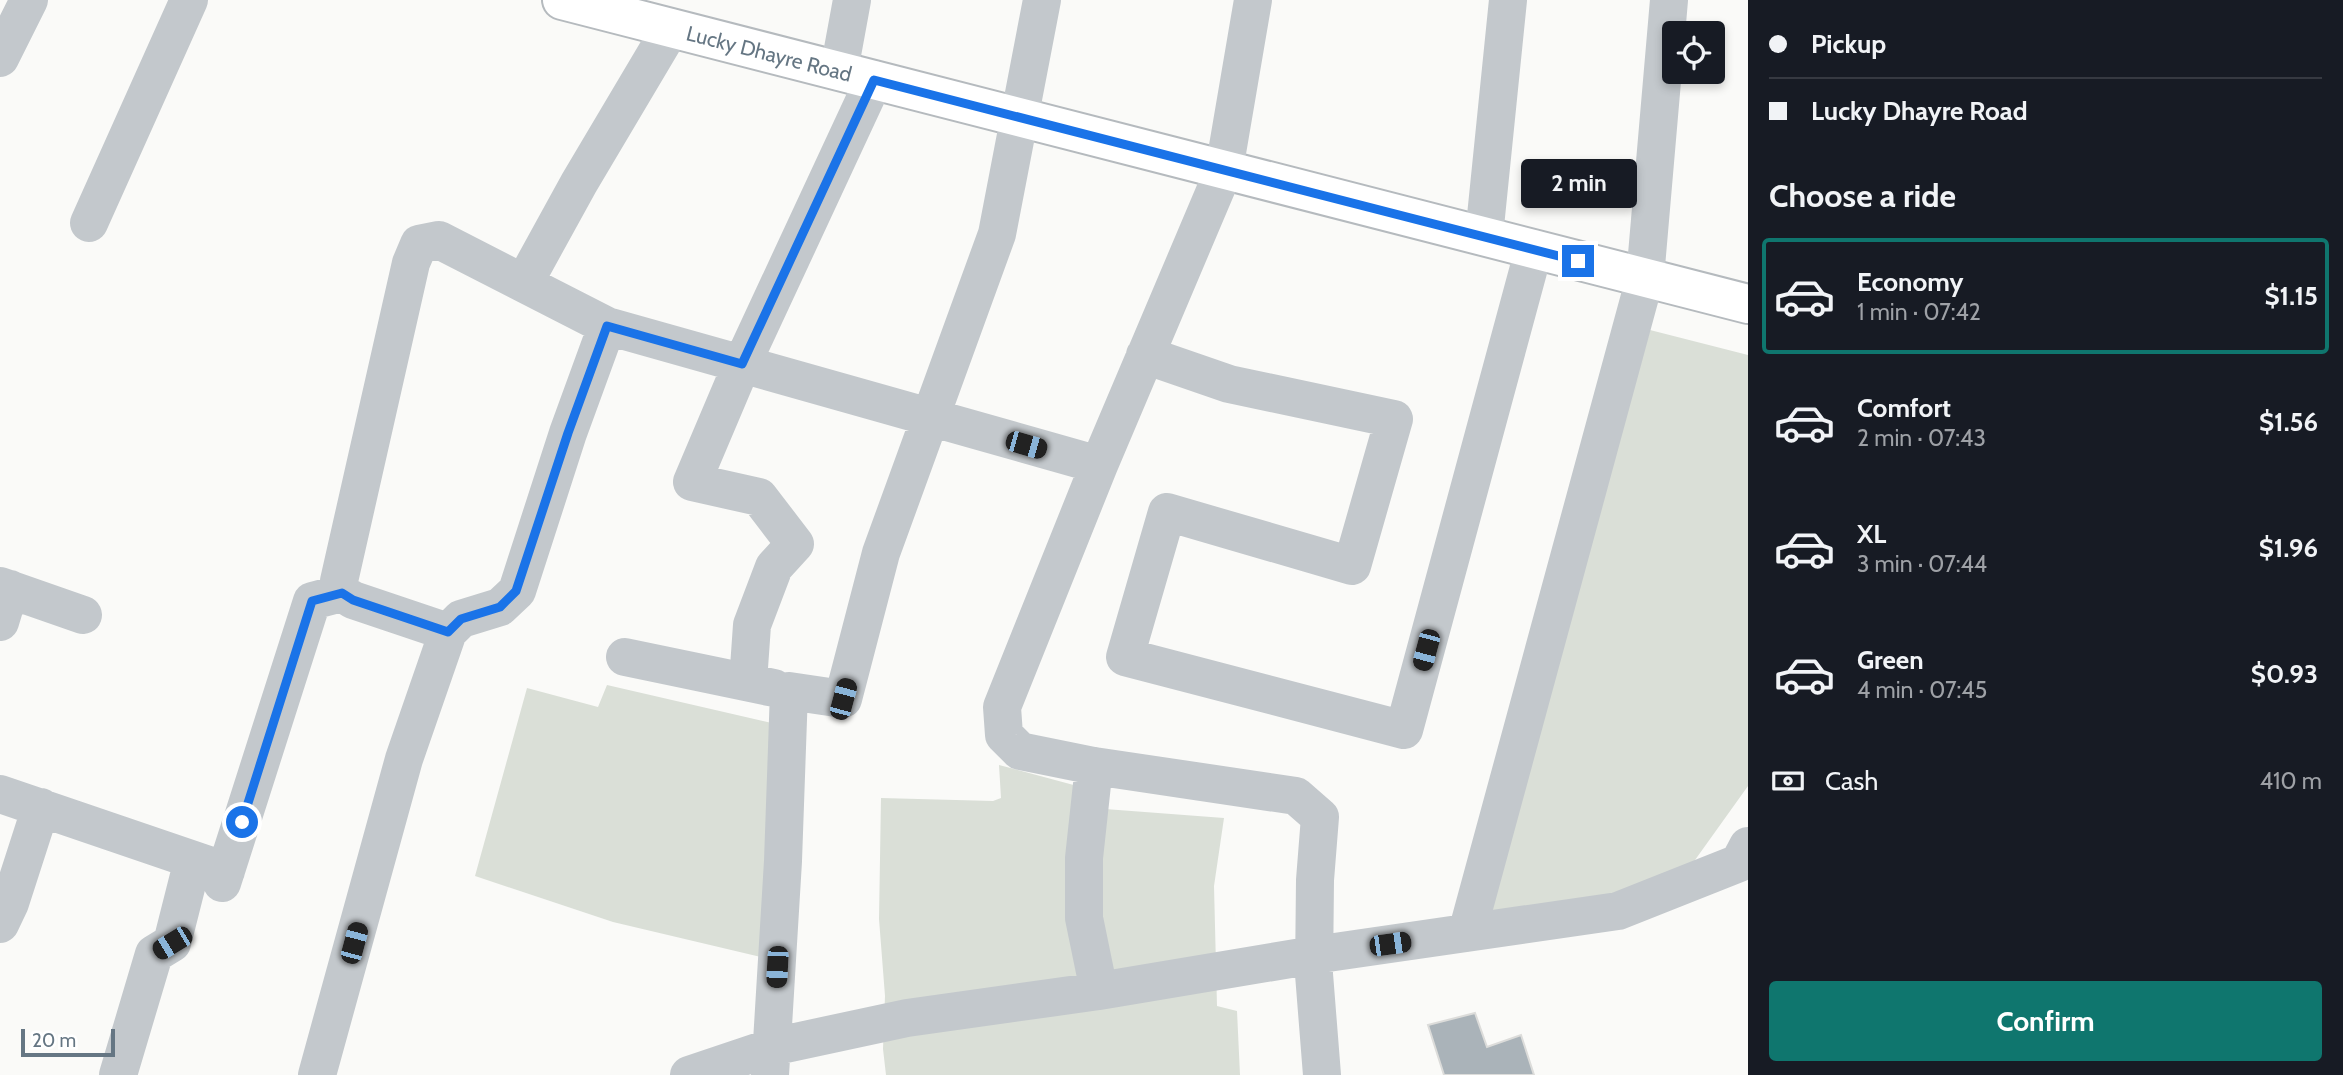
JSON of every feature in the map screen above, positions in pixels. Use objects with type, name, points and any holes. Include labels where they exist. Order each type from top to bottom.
[{"type":"main road","name":"Lucky Dhayre Road","points":[[562,0],[1748,304]]},
{"type":"street","points":[[0,58],[29,0]]},
{"type":"street","points":[[89,223],[189,0]]},
{"type":"street","points":[[748,682],[752,625],[774,567],[795,544],[759,497],[692,482],[742,364],[856,76],[852,0]]},
{"type":"street","points":[[625,657],[789,691],[843,699],[880,553],[996,234],[1042,0]]},
{"type":"street","points":[[1253,0],[1224,170],[1099,466],[1002,707],[1004,735],[1020,751],[1094,766],[1296,796],[1320,817],[1315,880],[1314,974],[1322,1075]]},
{"type":"street","points":[[1484,236],[1508,0]]},
{"type":"street","points":[[1467,933],[1645,278],[1670,0]]},
{"type":"street","points":[[524,283],[579,183],[671,28]]},
{"type":"street","points":[[448,632],[353,600],[342,593],[339,581],[411,263],[419,244],[439,240],[607,326],[1099,466]]},
{"type":"street","points":[[1145,355],[1229,384],[1394,419],[1352,566],[1167,512],[1125,657],[1404,730],[1534,249]]},
{"type":"street","points":[[317,1075],[404,759],[448,632],[461,619],[500,607],[516,591],[568,433],[607,326]]},
{"type":"street","points":[[118,1075],[154,954],[172,943],[214,871],[312,601],[342,593]]},
{"type":"street","points":[[3,599],[83,615]]},
{"type":"street","points":[[771,1061],[783,861],[789,691]]},
{"type":"street","points":[[1094,766],[1084,858],[1084,918],[1099,991]]},
{"type":"street","points":[[0,794],[214,871]]},
{"type":"street","points":[[0,924],[10,903],[41,807]]},
{"type":"street","points":[[689,1075],[771,1061],[906,1018],[1618,911],[1739,863],[1748,846]]},
{"type":"shaded area","points":[[1650,330],[1748,355],[1748,786],[1690,867],[1616,900],[1486,919]]},
{"type":"shaded area","points":[[607,685],[776,724],[765,958],[613,922],[475,876],[527,688],[598,707]]},
{"type":"shaded area","points":[[999,765],[1081,787],[1105,809],[1224,818],[1214,886],[1217,1006],[1237,1011],[1240,1075],[886,1075],[883,1049],[885,996],[879,919],[881,798],[993,801],[1001,798]]},
{"type":"building","points":[[1475,1013],[1487,1047],[1521,1035],[1534,1075],[1444,1075],[1428,1025]]},
{"type":"route","points":[[242,822],[312,601],[342,593],[353,600],[448,632],[461,619],[500,607],[516,591],[568,433],[607,326],[742,364],[874,80],[1578,261]]}]
